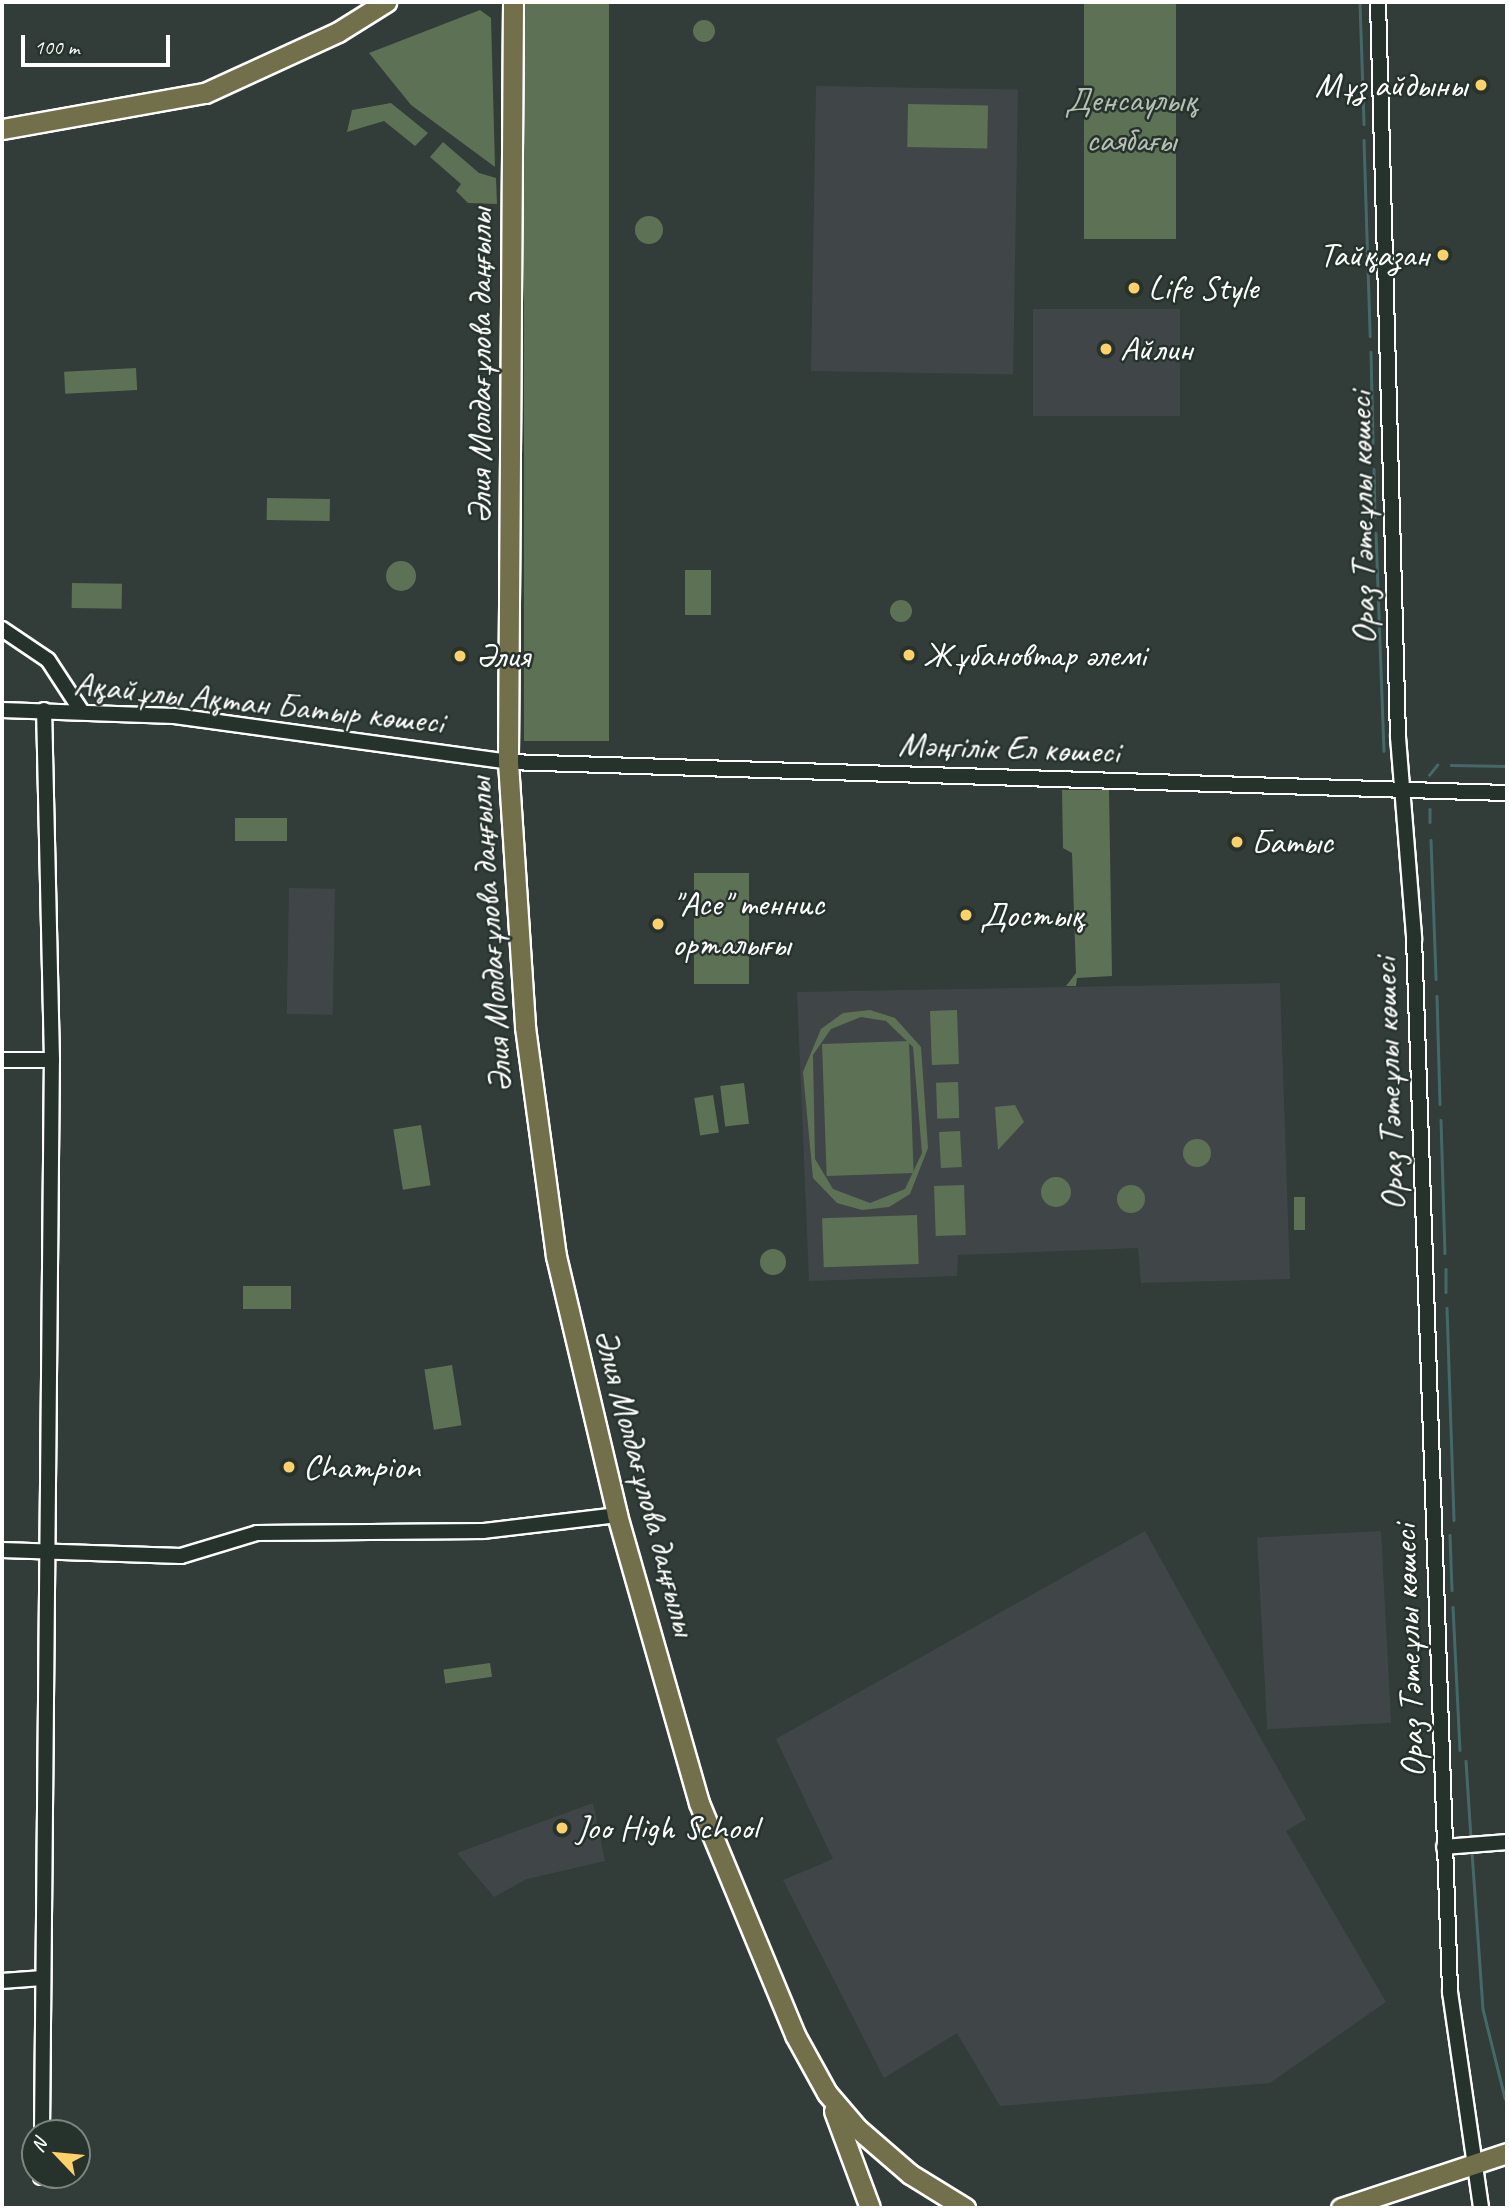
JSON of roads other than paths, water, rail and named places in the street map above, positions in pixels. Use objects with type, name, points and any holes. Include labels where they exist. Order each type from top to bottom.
[{"type":"main road","points":[[2,129],[205,93],[338,32],[386,2]]},
{"type":"main road","name":"Әлия Молдағұлова даңғылы","points":[[513,2],[508,762],[525,1027],[544,1180],[617,1514],[715,1840],[795,2035],[827,2094]]},
{"type":"main road","points":[[827,2094],[870,2208]]},
{"type":"main road","points":[[827,2094],[880,2152],[965,2208]]},
{"type":"main road","points":[[1341,2208],[1507,2153]]},
{"type":"street","name":"Ораз Тәтеұлы көшесі","points":[[1378,2],[1404,791],[1450,1993],[1481,2208]]},
{"type":"street","points":[[2,629],[48,660],[82,712]]},
{"type":"street","name":"Ақайұлы Ақтан Батыр көшесі","points":[[2,710],[174,716],[508,762]]},
{"type":"street","points":[[42,2119],[52,1060],[44,710]]},
{"type":"street","name":"Мәңгілік Ел көшесі","points":[[508,762],[1507,793]]},
{"type":"street","points":[[2,1060],[52,1060]]},
{"type":"street","points":[[2,1550],[181,1556],[257,1533],[483,1531],[617,1514]]},
{"type":"street","points":[[1444,1847],[1505,1846]]},
{"type":"street","points":[[2,1981],[43,1978]]},
{"type":"waterway","points":[[1360,2],[1364,124]]},
{"type":"waterway","points":[[1364,140],[1370,336]]},
{"type":"waterway","points":[[1371,352],[1373,443]]},
{"type":"waterway","points":[[1374,469],[1375,517]]},
{"type":"waterway","points":[[1376,533],[1384,751]]},
{"type":"waterway","points":[[1429,775],[1437,765]]},
{"type":"waterway","points":[[1451,765],[1507,766]]},
{"type":"waterway","points":[[1430,809],[1430,822]]},
{"type":"waterway","points":[[1431,840],[1436,979]]},
{"type":"waterway","points":[[1437,996],[1440,1104]]},
{"type":"waterway","points":[[1441,1120],[1445,1253]]},
{"type":"waterway","points":[[1446,1269],[1446,1292]]},
{"type":"waterway","points":[[1447,1308],[1454,1520]]},
{"type":"waterway","points":[[1450,1535],[1452,1590]]},
{"type":"waterway","points":[[1453,1607],[1460,1750]]},
{"type":"waterway","points":[[1466,1761],[1471,1838]]},
{"type":"waterway","points":[[1472,1852],[1483,2009],[1505,2098]]},
{"type":"place","name":"Мұз айдыны","points":[[1481,85]]},
{"type":"place","name":"Тайқазан","points":[[1443,255]]},
{"type":"place","name":"Life Style","points":[[1134,288]]},
{"type":"place","name":"Айлин","points":[[1106,349]]},
{"type":"place","name":"Жұбановтар әлемі","points":[[909,655]]},
{"type":"place","name":"Әлия","points":[[460,656]]},
{"type":"place","name":"Батыс","points":[[1237,842]]},
{"type":"place","name":"Достық","points":[[966,915]]},
{"type":"place","name":"\"Ace\" теннис орталығы","points":[[658,924]]},
{"type":"place","name":"Champion","points":[[289,1467]]},
{"type":"place","name":"Joo High School","points":[[562,1828]]},
{"type":"park label","name":"Денсаулық саябағы","points":[[1131,120]]}]
